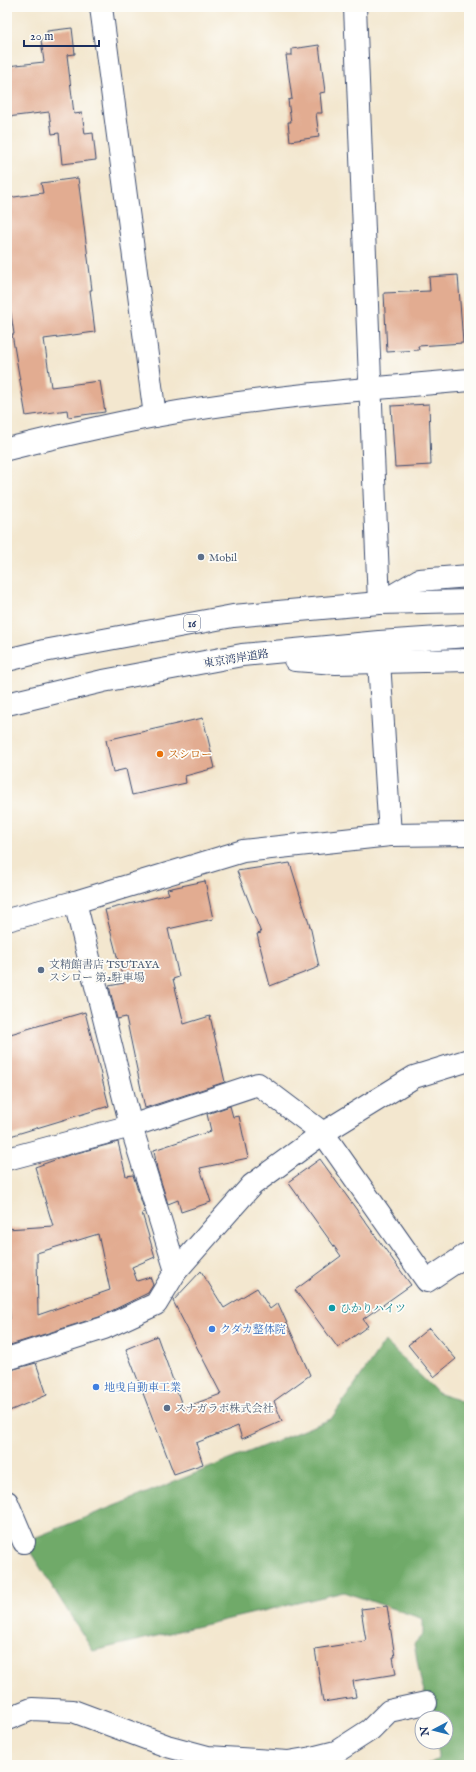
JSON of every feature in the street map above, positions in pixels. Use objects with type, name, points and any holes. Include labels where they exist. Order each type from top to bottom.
[{"type":"main road","points":[[101,7],[155,416]]},
{"type":"main road","points":[[355,7],[372,388],[379,603]]},
{"type":"main road","points":[[7,449],[155,416],[254,401],[372,388],[469,380]]},
{"type":"main road","name":"16","points":[[379,603],[419,580],[469,576]]},
{"type":"main road","name":"16","points":[[7,660],[44,651],[233,616],[379,603],[469,601]]},
{"type":"main road","name":"東京湾岸道路","points":[[7,704],[102,681],[242,655],[379,642],[469,636]]},
{"type":"main road","points":[[242,655],[336,663],[469,660]]},
{"type":"main road","points":[[379,661],[390,835]]},
{"type":"main road","points":[[7,920],[75,902],[243,851],[390,835],[469,834]]},
{"type":"main road","points":[[75,902],[131,1126],[176,1271]]},
{"type":"main road","points":[[7,1359],[104,1328],[156,1304],[176,1271],[252,1185],[323,1133],[414,1077],[469,1060]]},
{"type":"main road","points":[[7,1159],[131,1126],[258,1084],[323,1133],[427,1281],[469,1253]]},
{"type":"main road","points":[[7,1502],[24,1542]]},
{"type":"main road","points":[[7,1719],[32,1709],[73,1711],[209,1761],[288,1762],[336,1752],[370,1730],[389,1711],[426,1703]]},
{"type":"green space","points":[[385,1341],[438,1393],[469,1404],[469,1765],[427,1765],[438,1759],[437,1750],[454,1750],[454,1710],[430,1710],[421,1681],[414,1644],[423,1634],[423,1619],[344,1592],[93,1651],[24,1542],[331,1419]]},
{"type":"building","points":[[72,28],[75,54],[67,55],[74,114],[82,113],[85,134],[93,133],[96,160],[62,164],[59,133],[52,134],[49,112],[7,117],[7,66],[44,62],[41,40],[48,39],[47,31]]},
{"type":"building","points":[[319,45],[325,92],[320,93],[322,113],[316,113],[319,137],[290,141],[288,122],[291,122],[288,100],[292,99],[286,55],[292,55],[292,49]]},
{"type":"building","points":[[78,178],[92,290],[90,290],[95,332],[44,339],[51,387],[100,381],[105,412],[68,417],[67,410],[26,416],[12,334],[14,334],[7,288],[7,198],[43,193],[41,183]]},
{"type":"building","points":[[458,275],[463,343],[418,346],[419,350],[387,352],[384,293],[430,291],[429,277]]},
{"type":"building","points":[[429,404],[431,465],[395,467],[391,406]]},
{"type":"building","name":"スシロー","points":[[203,718],[215,768],[185,776],[186,783],[132,795],[126,769],[113,772],[106,740]]},
{"type":"building","points":[[290,863],[311,930],[319,967],[270,986],[257,934],[261,933],[237,871]]},
{"type":"building","points":[[205,881],[213,919],[168,929],[179,977],[173,979],[184,1024],[210,1016],[225,1082],[145,1108],[126,1017],[117,1019],[109,986],[124,983],[105,910],[169,894],[167,889]]},
{"type":"building","points":[[85,1012],[109,1106],[7,1137],[7,1035]]},
{"type":"building","points":[[230,1106],[233,1117],[239,1116],[248,1158],[200,1168],[211,1202],[181,1212],[178,1200],[168,1204],[157,1169],[154,1150],[211,1131],[207,1114]]},
{"type":"building","points":[[118,1142],[126,1176],[133,1175],[145,1212],[142,1213],[155,1257],[132,1267],[137,1281],[150,1277],[153,1285],[148,1293],[99,1317],[7,1346],[7,1319],[10,1319],[7,1229],[53,1226],[35,1167],[66,1156]],"holes":[[[98,1234],[110,1290],[38,1315],[37,1253]]]},
{"type":"building","points":[[320,1159],[411,1285],[363,1319],[368,1326],[338,1348],[295,1290],[341,1256],[288,1182]]},
{"type":"building","points":[[201,1271],[224,1308],[257,1288],[270,1309],[278,1303],[310,1375],[274,1401],[282,1421],[242,1439],[238,1426],[196,1443],[203,1464],[174,1474],[126,1349],[157,1336],[183,1408],[221,1394],[173,1301]]},
{"type":"building","points":[[429,1328],[456,1359],[434,1377],[408,1345]]},
{"type":"building","points":[[36,1363],[47,1395],[7,1412],[7,1371]]},
{"type":"building","points":[[387,1606],[395,1657],[393,1657],[396,1674],[353,1681],[356,1697],[323,1702],[315,1649],[366,1641],[361,1609]]},
{"type":"place","name":"Mobil","points":[[201,557]]},
{"type":"place","name":"スシロー","points":[[160,754]]},
{"type":"place","name":"文精館書店 TSUTAYA スシロー 第2駐車場","points":[[41,970]]},
{"type":"place","name":"ひかりハイツ","points":[[332,1308]]},
{"type":"place","name":"クダカ整体院","points":[[212,1329]]},
{"type":"place","name":"地曵自動車工業","points":[[96,1387]]},
{"type":"place","name":"スナガラボ株式会社","points":[[167,1408]]}]
